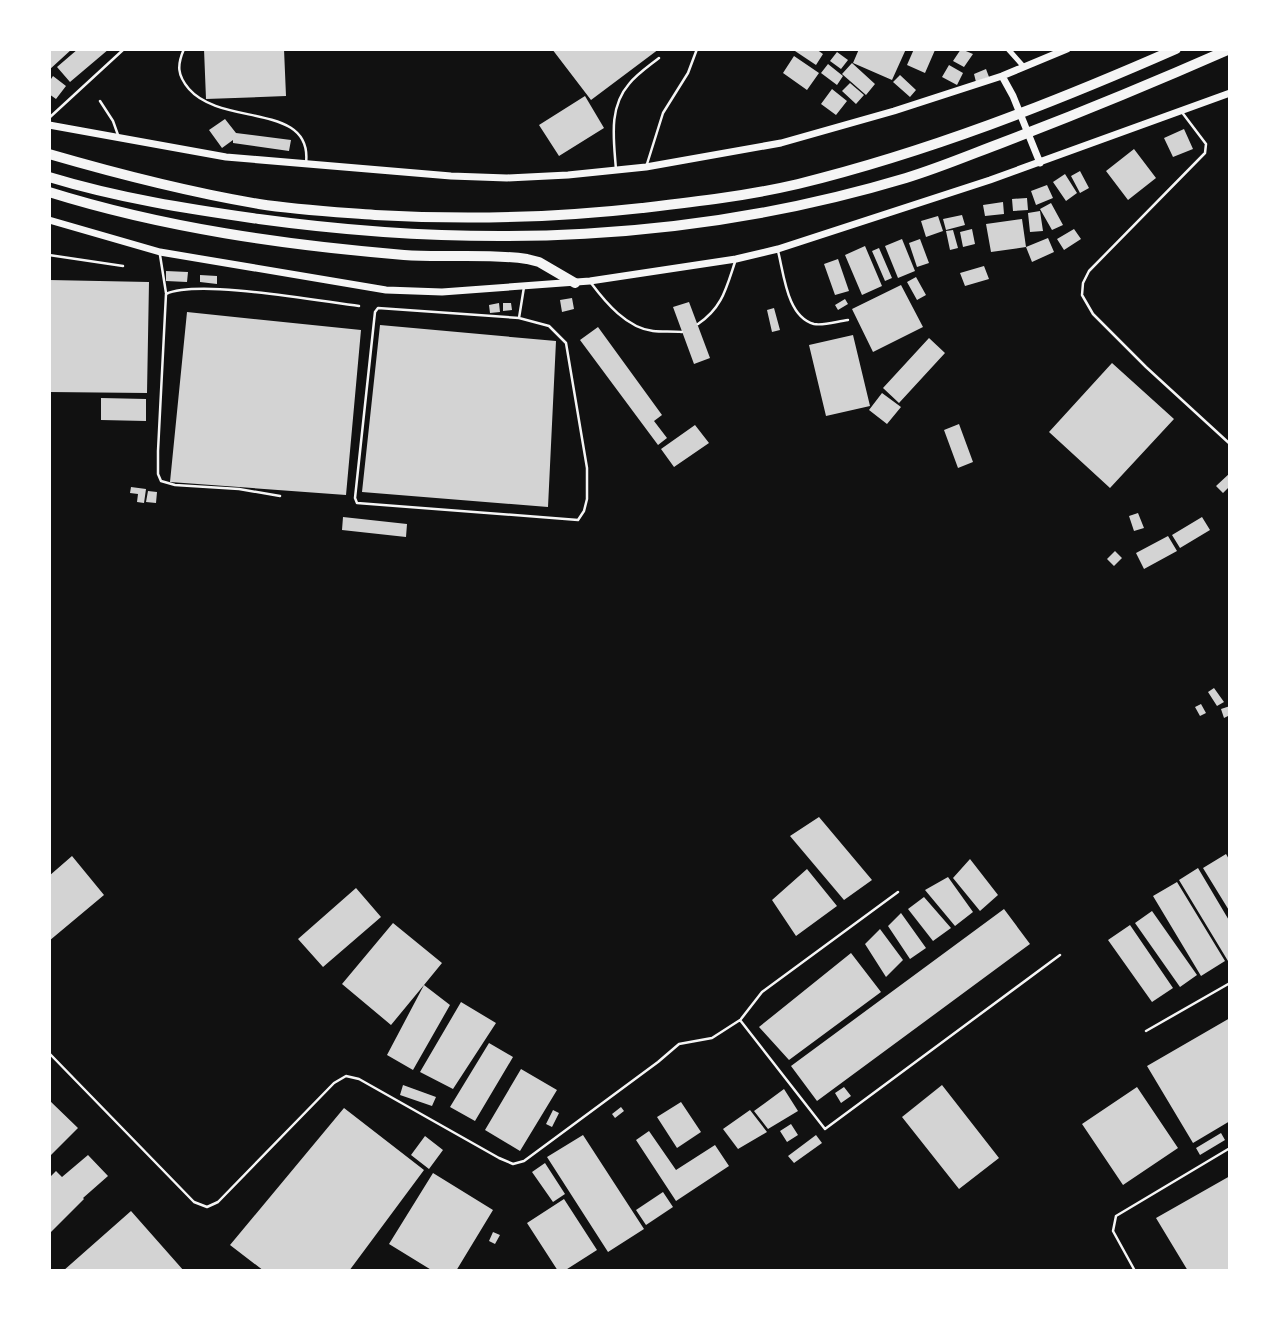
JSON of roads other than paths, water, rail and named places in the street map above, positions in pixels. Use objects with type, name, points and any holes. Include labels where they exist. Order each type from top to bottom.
[{"type":"highway","points":[[49,154],[132,177],[214,195],[327,212],[448,219],[583,214],[685,203],[795,184],[899,156],[961,136],[1105,80],[1176,49]]},
{"type":"highway","points":[[49,177],[118,196],[189,210],[330,229],[445,237],[580,236],[678,226],[787,209],[908,178],[1108,102],[1230,50]]},
{"type":"highway","points":[[49,192],[89,205],[223,234],[407,255],[527,258],[575,282]]},
{"type":"street","points":[[1008,49],[1023,66]]},
{"type":"street","points":[[49,125],[226,158],[451,176],[507,178],[616,170],[781,143],[894,111],[1002,76],[1068,49]]},
{"type":"street","points":[[1002,76],[1040,163]]},
{"type":"street","points":[[49,220],[160,251],[386,290],[442,292],[590,281],[736,259],[778,249],[1040,163],[1230,93]]},
{"type":"lane","points":[[49,118],[124,49]]},
{"type":"lane","points":[[184,49],[178,67],[180,78],[198,99],[215,107],[291,126],[302,136],[308,150],[306,163]]},
{"type":"lane","points":[[646,167],[663,113],[688,73],[697,49]]},
{"type":"lane","points":[[616,170],[613,131],[620,98],[629,84],[659,58]]},
{"type":"lane","points":[[100,101],[113,121],[119,138]]},
{"type":"lane","points":[[1181,111],[1206,144],[1205,153],[1089,271],[1083,283],[1082,295],[1093,314],[1230,444]]},
{"type":"lane","points":[[778,249],[793,307],[800,315],[817,325],[848,320]]},
{"type":"lane","points":[[160,251],[166,294],[158,451],[158,474],[161,481],[175,485],[239,489],[280,496]]},
{"type":"lane","points":[[49,255],[123,267]]},
{"type":"lane","points":[[698,324],[712,314],[719,303],[736,259]]},
{"type":"lane","points":[[590,281],[607,305],[635,323],[650,331],[682,332]]},
{"type":"lane","points":[[519,318],[524,287]]},
{"type":"lane","points":[[166,294],[177,289],[241,291],[359,306]]},
{"type":"lane","points":[[378,308],[519,318],[549,326],[566,343],[587,468],[587,499],[578,520],[358,503],[355,498],[375,312],[378,308]]},
{"type":"lane","points":[[49,1053],[194,1202],[207,1207],[218,1202],[334,1083],[346,1076],[359,1079],[513,1164],[524,1161],[679,1044],[712,1038],[740,1020],[762,992],[898,892]]},
{"type":"lane","points":[[740,1020],[825,1129],[1060,954]]},
{"type":"lane","points":[[1146,1031],[1230,983]]},
{"type":"lane","points":[[1135,1271],[1112,1231],[1116,1216],[1230,1148]]}]
